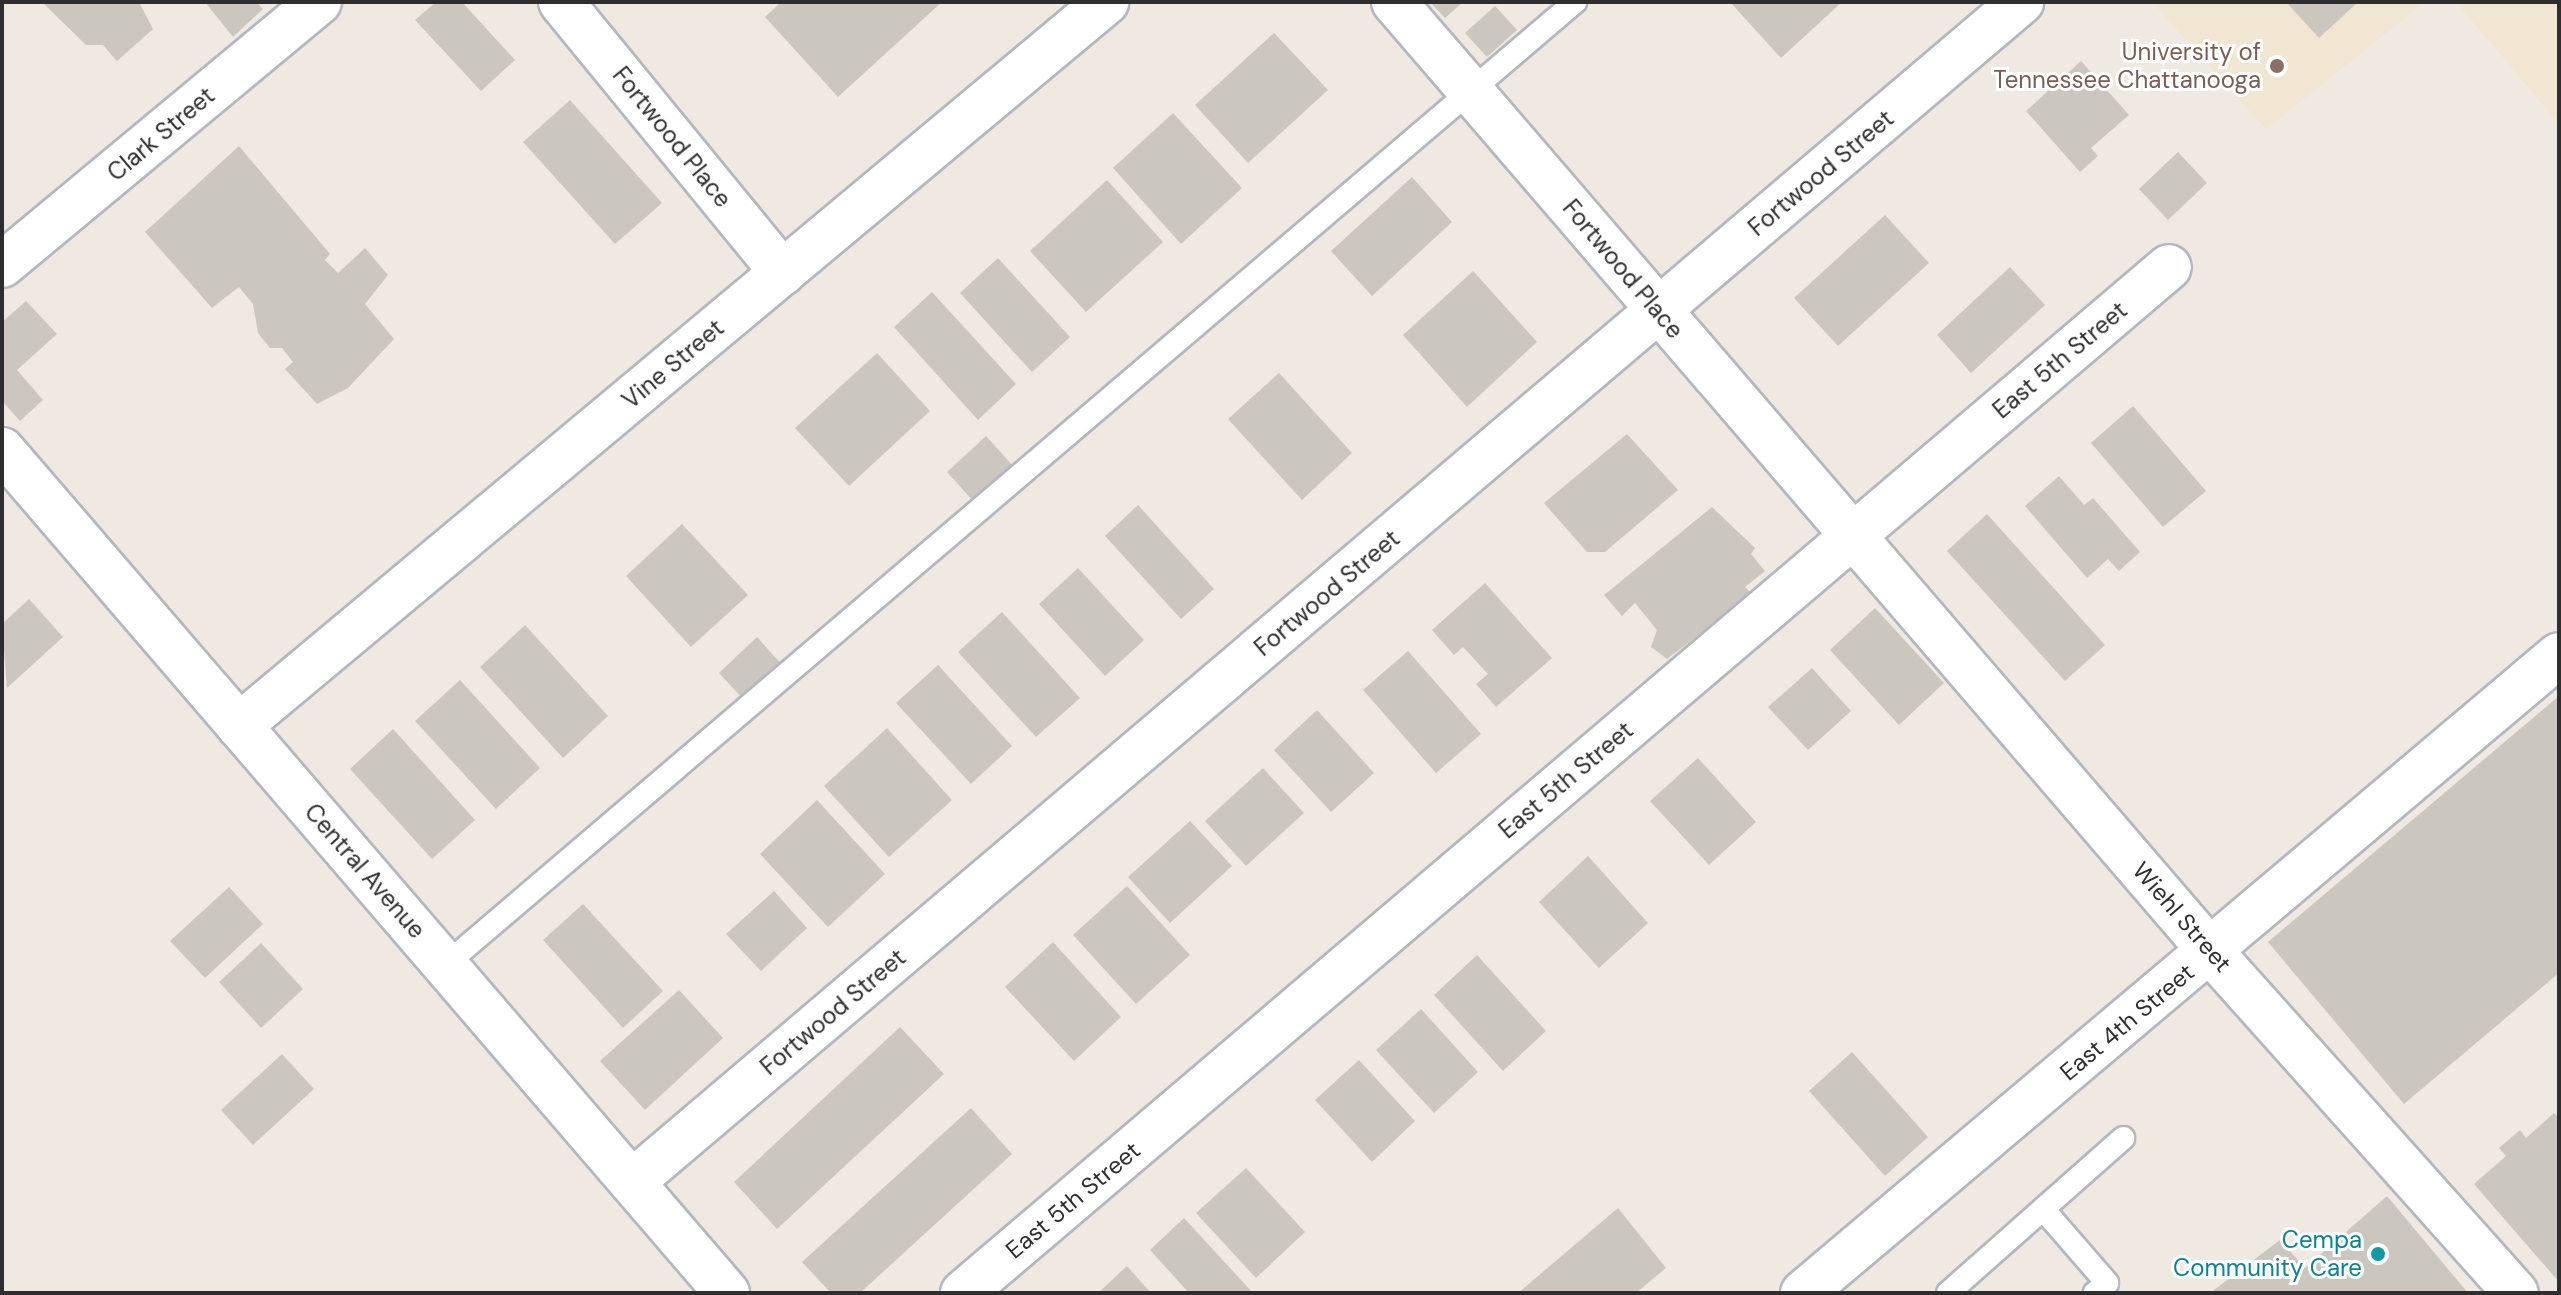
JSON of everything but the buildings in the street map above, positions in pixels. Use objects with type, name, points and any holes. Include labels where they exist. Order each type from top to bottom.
[{"type":"street","name":"Clark Street","points":[[2,265],[319,2]]},
{"type":"street","name":"Fortwood Place","points":[[561,2],[783,273]]},
{"type":"street","name":"Vine Street","points":[[239,726],[1106,2]]},
{"type":"street","name":"Fortwood Place","points":[[1394,2],[1658,312],[1857,533]]},
{"type":"street","name":"Fortwood Street","points":[[632,1182],[2021,2]]},
{"type":"street","name":"East 5th Street","points":[[963,1293],[2169,267]]},
{"type":"street","name":"Central Avenue","points":[[2,450],[727,1293]]},
{"type":"street","name":"Wiehl Street","points":[[1857,533],[2211,952],[2516,1293]]},
{"type":"street","name":"East 4th Street","points":[[1803,1293],[2211,952],[2559,655]]},
{"type":"lane","points":[[445,965],[1575,2]]},
{"type":"lane","points":[[1948,1293],[2123,1138]]},
{"type":"lane","points":[[2043,1209],[2107,1283],[2095,1293]]},
{"type":"shaded area","name":"University of Tennessee Chattanooga","points":[[2152,2],[2425,2],[2266,129]]},
{"type":"shaded area","points":[[2456,2],[2559,2],[2559,124]]},
{"type":"place","name":"University of Tennessee Chattanooga","points":[[2277,66]]},
{"type":"place","name":"Cempa Community Care","points":[[2378,1254]]}]
